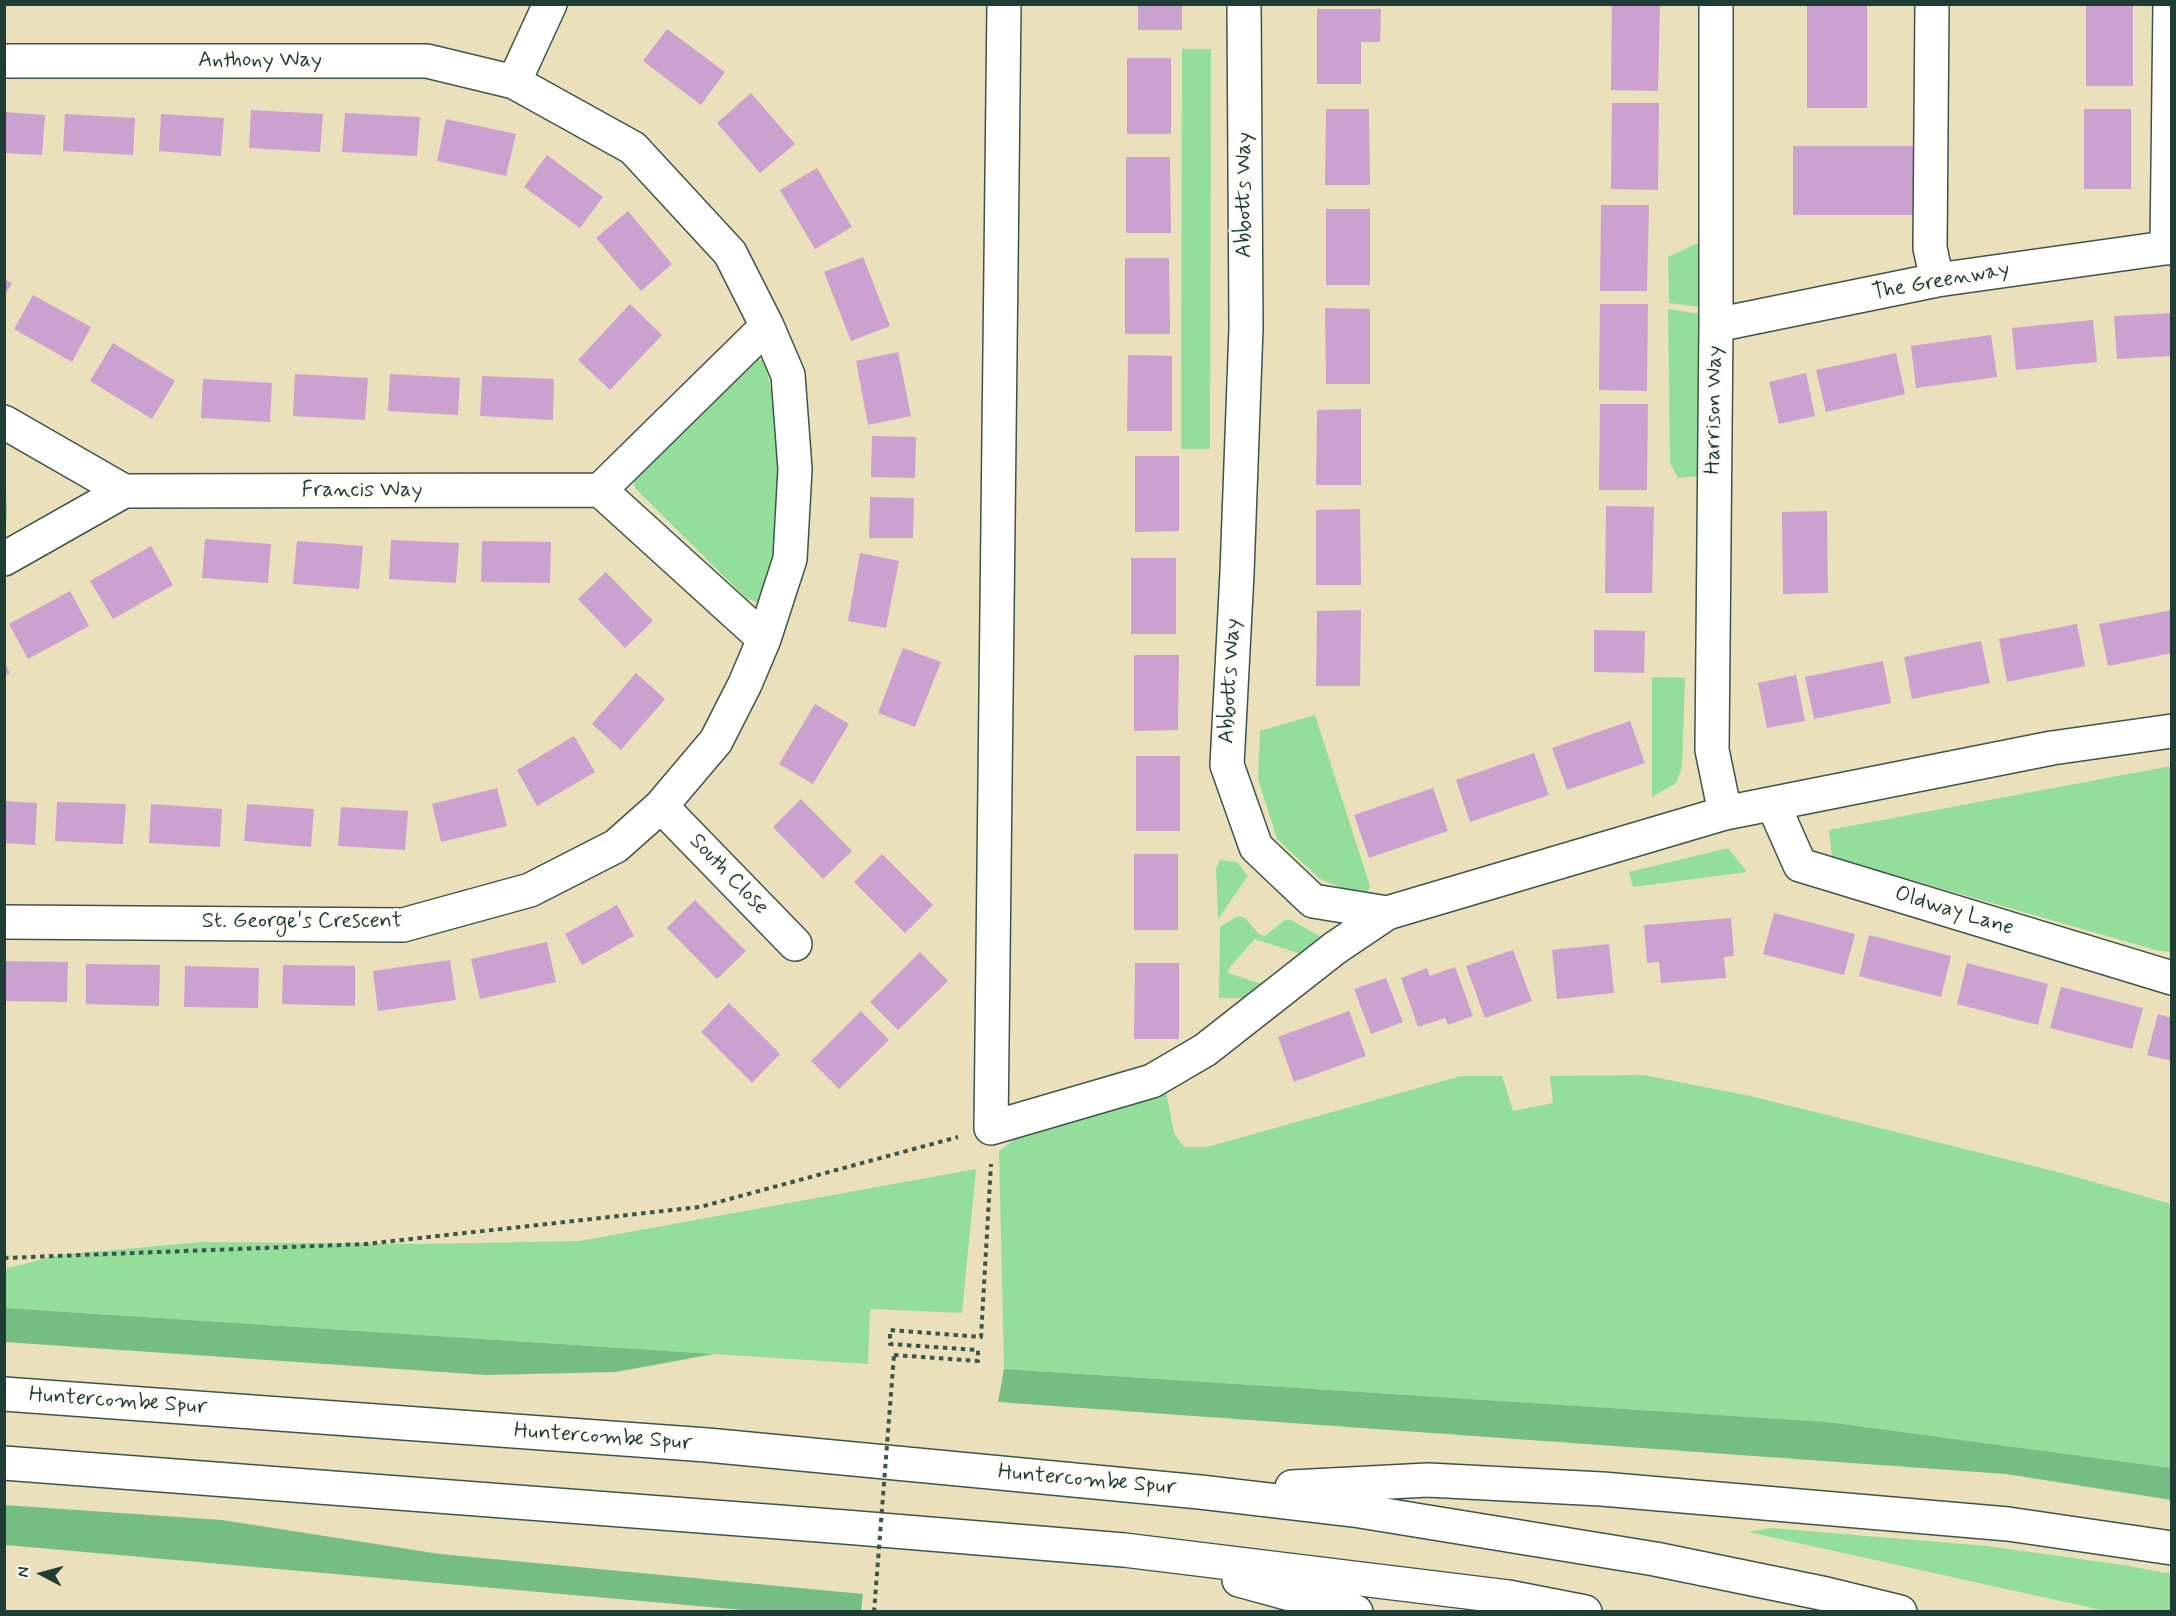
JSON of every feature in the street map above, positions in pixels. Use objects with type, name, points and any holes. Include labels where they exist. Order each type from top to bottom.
[{"type":"main road","points":[[513,82],[550,4]]},
{"type":"main road","points":[[1004,4],[991,1128],[1152,1081],[1205,1050],[1335,948],[1387,913]]},
{"type":"main road","name":"Abbotts Way","points":[[1244,4],[1246,328],[1227,765],[1256,847],[1312,902],[1387,913],[1725,813]]},
{"type":"main road","name":"Harrison Way","points":[[1716,4],[1712,750],[1725,813]]},
{"type":"main road","points":[[1932,4],[1930,248],[1937,280]]},
{"type":"main road","name":"The Greenway","points":[[1716,325],[1937,280],[2169,247],[2170,4]]},
{"type":"main road","name":"Anthony Way","points":[[4,62],[427,61],[513,82]]},
{"type":"main road","name":"St. George's Crescent","points":[[4,922],[403,925],[530,890],[616,846],[661,806],[716,741],[746,684],[764,639],[790,559],[795,469],[788,375],[767,326],[730,253],[633,148],[513,82]]},
{"type":"main road","points":[[764,639],[600,490],[767,326]]},
{"type":"main road","points":[[4,422],[124,491]]},
{"type":"main road","name":"Francis Way","points":[[124,491],[600,490]]},
{"type":"main road","points":[[4,559],[124,491]]},
{"type":"main road","points":[[1725,813],[2052,748],[2172,731]]},
{"type":"main road","name":"Oldway Lane","points":[[1773,804],[1800,865],[2172,978]]},
{"type":"main road","name":"South Close","points":[[661,806],[795,944]]},
{"type":"main road","name":"Huntercombe Spur","points":[[4,1394],[707,1445],[1200,1492]]},
{"type":"main road","points":[[4,1463],[1124,1550],[1508,1597],[1585,1611]]},
{"type":"main road","points":[[1200,1492],[1428,1480],[1602,1489],[2008,1524],[2172,1548]]},
{"type":"main road","points":[[1200,1492],[1354,1510],[1655,1559],[1900,1611]]},
{"type":"main road","points":[[1124,1550],[1356,1611]]},
{"type":"path","points":[[4,1258],[366,1244],[700,1207],[991,1128]]},
{"type":"path","points":[[874,1611],[894,1355],[978,1361],[978,1350],[890,1344],[890,1330],[981,1337],[991,1166]]},
{"type":"green space","points":[[1182,49],[1211,49],[1210,449],[1181,449]]},
{"type":"green space","points":[[1700,242],[1700,307],[1669,303],[1668,257]]},
{"type":"green space","points":[[1668,309],[1700,314],[1701,476],[1678,478],[1670,463]]},
{"type":"green space","points":[[753,356],[765,362],[780,430],[782,523],[766,600],[756,602],[746,598],[635,488],[632,477]]},
{"type":"green space","points":[[4,437],[7,520],[5,521],[4,521]]},
{"type":"green space","points":[[1652,677],[1685,678],[1682,767],[1676,783],[1652,797]]},
{"type":"green space","points":[[1315,715],[1370,886],[1365,897],[1320,879],[1277,839],[1258,779],[1260,731]]},
{"type":"green space","points":[[2171,766],[2171,952],[2159,951],[1832,857],[1829,830]]},
{"type":"green space","points":[[1728,848],[1747,872],[1633,887],[1629,872]]},
{"type":"green space","points":[[1220,860],[1237,862],[1248,876],[1218,919],[1216,869]]},
{"type":"green space","points":[[1238,916],[1245,918],[1259,934],[1265,936],[1285,920],[1291,920],[1323,938],[1304,955],[1255,939],[1229,968],[1228,973],[1262,984],[1242,998],[1219,998],[1220,927]]},
{"type":"green space","points":[[1644,1075],[1750,1096],[2058,1172],[2171,1204],[2171,1468],[1826,1422],[1004,1369],[999,1151],[1055,1109],[1164,1081],[1174,1133],[1184,1147],[1207,1147],[1461,1076],[1502,1076],[1513,1111],[1553,1103],[1550,1076]]},
{"type":"green space","points":[[976,1169],[962,1313],[870,1309],[868,1364],[5,1308],[5,1269],[59,1255],[202,1242],[420,1244],[580,1241]]},
{"type":"green space","points":[[5,1308],[714,1354],[616,1372],[486,1375],[5,1342]]},
{"type":"green space","points":[[1004,1369],[1827,1422],[2171,1468],[2171,1500],[2006,1474],[998,1402]]},
{"type":"green space","points":[[4,1505],[222,1520],[440,1554],[863,1594],[861,1611],[755,1611],[5,1545]]},
{"type":"green space","points":[[1770,1528],[1987,1546],[2171,1574],[2171,1611],[2106,1611],[1748,1532]]},
{"type":"building","points":[[1612,4],[1660,5],[1658,91],[1611,90]]},
{"type":"building","points":[[1807,4],[1867,4],[1867,108],[1807,108]]},
{"type":"building","points":[[1138,5],[1182,5],[1182,30],[1138,30]]},
{"type":"building","points":[[2086,5],[2133,5],[2133,86],[2086,86]]},
{"type":"building","points":[[1317,9],[1381,9],[1380,42],[1361,42],[1361,84],[1317,84]]},
{"type":"building","points":[[667,29],[725,72],[701,105],[643,61]]},
{"type":"building","points":[[1127,58],[1171,58],[1171,134],[1127,134]]},
{"type":"building","points":[[751,93],[795,144],[760,173],[717,123]]},
{"type":"building","points":[[1612,103],[1659,103],[1658,190],[1611,189]]},
{"type":"building","points":[[1326,109],[1369,109],[1370,185],[1325,185]]},
{"type":"building","points":[[2084,109],[2131,109],[2131,189],[2084,189]]},
{"type":"building","points":[[251,110],[323,114],[320,152],[249,148]]},
{"type":"building","points":[[4,112],[45,115],[42,155],[4,153]]},
{"type":"building","points":[[345,113],[420,117],[417,156],[342,152]]},
{"type":"building","points":[[65,114],[135,118],[133,155],[63,151]]},
{"type":"building","points":[[161,114],[224,118],[221,156],[159,151]]},
{"type":"building","points":[[446,119],[516,134],[506,176],[437,161]]},
{"type":"building","points":[[1793,146],[1930,146],[1929,215],[1793,215]]},
{"type":"building","points":[[547,155],[603,197],[580,228],[524,187]]},
{"type":"building","points":[[1126,157],[1170,157],[1171,233],[1126,233]]},
{"type":"building","points":[[817,168],[852,227],[815,249],[780,190]]},
{"type":"building","points":[[1601,205],[1649,205],[1647,291],[1600,291]]},
{"type":"building","points":[[1326,209],[1370,209],[1370,285],[1326,285]]},
{"type":"building","points":[[628,211],[672,264],[641,291],[596,238]]},
{"type":"building","points":[[863,257],[890,326],[851,341],[824,272]]},
{"type":"building","points":[[1125,258],[1169,258],[1170,334],[1125,334]]},
{"type":"building","points":[[4,279],[12,283],[4,296]]},
{"type":"building","points":[[33,295],[91,327],[72,362],[14,329]]},
{"type":"building","points":[[630,304],[662,335],[610,390],[578,360]]},
{"type":"building","points":[[1600,304],[1648,304],[1647,391],[1599,390]]},
{"type":"building","points":[[1325,308],[1370,309],[1370,384],[1326,384]]},
{"type":"building","points":[[2172,313],[2172,356],[2117,359],[2114,316]]},
{"type":"building","points":[[2093,320],[2097,362],[2016,370],[2012,328]]},
{"type":"building","points":[[1991,335],[1997,377],[1916,388],[1911,346]]},
{"type":"building","points":[[113,343],[175,381],[152,419],[90,381]]},
{"type":"building","points":[[898,352],[911,416],[868,425],[856,361]]},
{"type":"building","points":[[1896,353],[1905,394],[1826,412],[1816,370]]},
{"type":"building","points":[[1128,355],[1172,356],[1172,431],[1127,431]]},
{"type":"building","points":[[1806,373],[1815,416],[1779,424],[1769,382]]},
{"type":"building","points":[[295,374],[368,378],[365,420],[293,416]]},
{"type":"building","points":[[390,374],[460,378],[458,415],[388,411]]},
{"type":"building","points":[[482,376],[554,379],[553,420],[480,416]]},
{"type":"building","points":[[203,379],[272,383],[270,422],[201,418]]},
{"type":"building","points":[[1600,404],[1648,404],[1647,490],[1599,490]]},
{"type":"building","points":[[1361,409],[1361,485],[1316,485],[1317,410]]},
{"type":"building","points":[[872,436],[916,437],[915,478],[871,477]]},
{"type":"building","points":[[1135,456],[1179,456],[1179,531],[1135,532]]},
{"type":"building","points":[[870,497],[914,498],[913,538],[869,538]]},
{"type":"building","points":[[1606,506],[1654,507],[1652,593],[1605,593]]},
{"type":"building","points":[[1360,509],[1361,585],[1316,585],[1316,510]]},
{"type":"building","points":[[1827,511],[1828,593],[1783,594],[1782,512]]},
{"type":"building","points":[[205,539],[271,544],[268,583],[202,578]]},
{"type":"building","points":[[391,540],[459,543],[456,583],[389,579]]},
{"type":"building","points":[[297,541],[363,546],[359,589],[293,584]]},
{"type":"building","points":[[482,541],[551,542],[550,583],[481,582]]},
{"type":"building","points":[[151,546],[173,585],[113,619],[90,581]]},
{"type":"building","points":[[860,553],[899,561],[886,628],[848,621]]},
{"type":"building","points":[[1131,558],[1176,558],[1176,634],[1131,634]]},
{"type":"building","points":[[606,572],[653,621],[625,648],[578,599]]},
{"type":"building","points":[[70,591],[89,626],[28,659],[9,624]]},
{"type":"building","points":[[1361,610],[1360,686],[1316,686],[1317,611]]},
{"type":"building","points":[[2172,610],[2172,653],[2108,666],[2099,624]]},
{"type":"building","points":[[2077,624],[2085,666],[2007,682],[1999,639]]},
{"type":"building","points":[[1594,630],[1645,631],[1644,673],[1594,672]]},
{"type":"building","points":[[1981,641],[1990,683],[1912,699],[1904,657]]},
{"type":"building","points":[[903,648],[941,662],[915,727],[878,713]]},
{"type":"building","points":[[1134,655],[1179,655],[1178,730],[1134,731]]},
{"type":"building","points":[[1883,661],[1891,703],[1814,719],[1805,677]]},
{"type":"building","points":[[4,662],[10,673],[4,676]]},
{"type":"building","points":[[636,673],[665,699],[621,750],[592,724]]},
{"type":"building","points":[[1796,675],[1805,721],[1767,728],[1758,683]]},
{"type":"building","points":[[815,704],[849,724],[813,784],[779,764]]},
{"type":"building","points":[[1630,721],[1645,763],[1567,790],[1552,748]]},
{"type":"building","points":[[574,736],[595,772],[537,806],[517,770]]},
{"type":"building","points":[[1534,753],[1549,795],[1470,822],[1456,780]]},
{"type":"building","points":[[1136,756],[1180,756],[1180,831],[1136,831]]},
{"type":"building","points":[[497,788],[507,826],[441,842],[432,804]]},
{"type":"building","points":[[1433,788],[1448,831],[1369,858],[1354,815]]},
{"type":"building","points":[[801,799],[852,851],[823,879],[773,827]]},
{"type":"building","points":[[4,801],[37,803],[35,845],[4,843]]},
{"type":"building","points":[[57,802],[126,804],[123,844],[55,841]]},
{"type":"building","points":[[151,804],[222,809],[220,847],[149,843]]},
{"type":"building","points":[[247,804],[314,809],[311,847],[244,841]]},
{"type":"building","points":[[341,807],[408,811],[405,850],[338,846]]},
{"type":"building","points":[[882,854],[933,905],[905,933],[854,882]]},
{"type":"building","points":[[1134,854],[1178,854],[1178,930],[1134,930]]},
{"type":"building","points":[[695,900],[746,951],[717,979],[667,928]]},
{"type":"building","points":[[617,905],[634,936],[582,965],[565,934]]},
{"type":"building","points":[[1774,913],[1855,934],[1844,975],[1763,954]]},
{"type":"building","points":[[1731,918],[1734,956],[1724,957],[1726,978],[1661,983],[1659,962],[1647,963],[1644,925]]},
{"type":"building","points":[[1869,935],[1951,956],[1941,997],[1859,976]]},
{"type":"building","points":[[547,942],[556,982],[480,999],[471,959]]},
{"type":"building","points":[[1609,944],[1614,993],[1557,999],[1552,950]]},
{"type":"building","points":[[1513,950],[1532,1001],[1485,1018],[1466,966]]},
{"type":"building","points":[[920,952],[948,981],[898,1030],[870,1002]]},
{"type":"building","points":[[450,960],[456,1000],[378,1011],[373,971]]},
{"type":"building","points":[[5,961],[68,962],[67,1002],[5,1001]]},
{"type":"building","points":[[1135,963],[1179,963],[1179,1039],[1134,1039]]},
{"type":"building","points":[[1967,963],[2048,984],[2038,1025],[1957,1004]]},
{"type":"building","points":[[86,964],[160,965],[159,1006],[86,1004]]},
{"type":"building","points":[[283,965],[355,966],[355,1006],[282,1004]]},
{"type":"building","points":[[185,966],[259,968],[258,1008],[184,1007]]},
{"type":"building","points":[[1455,967],[1473,1016],[1448,1025],[1445,1018],[1418,1027],[1401,978],[1427,968],[1430,976]]},
{"type":"building","points":[[1386,978],[1403,1022],[1371,1034],[1354,989]]},
{"type":"building","points":[[2061,987],[2143,1008],[2132,1049],[2050,1028]]},
{"type":"building","points":[[729,1003],[780,1054],[752,1083],[701,1032]]},
{"type":"building","points":[[861,1011],[889,1040],[839,1089],[811,1061]]},
{"type":"building","points":[[1349,1011],[1366,1056],[1294,1082],[1278,1037]]},
{"type":"building","points":[[2158,1014],[2172,1018],[2172,1061],[2147,1055]]}]
